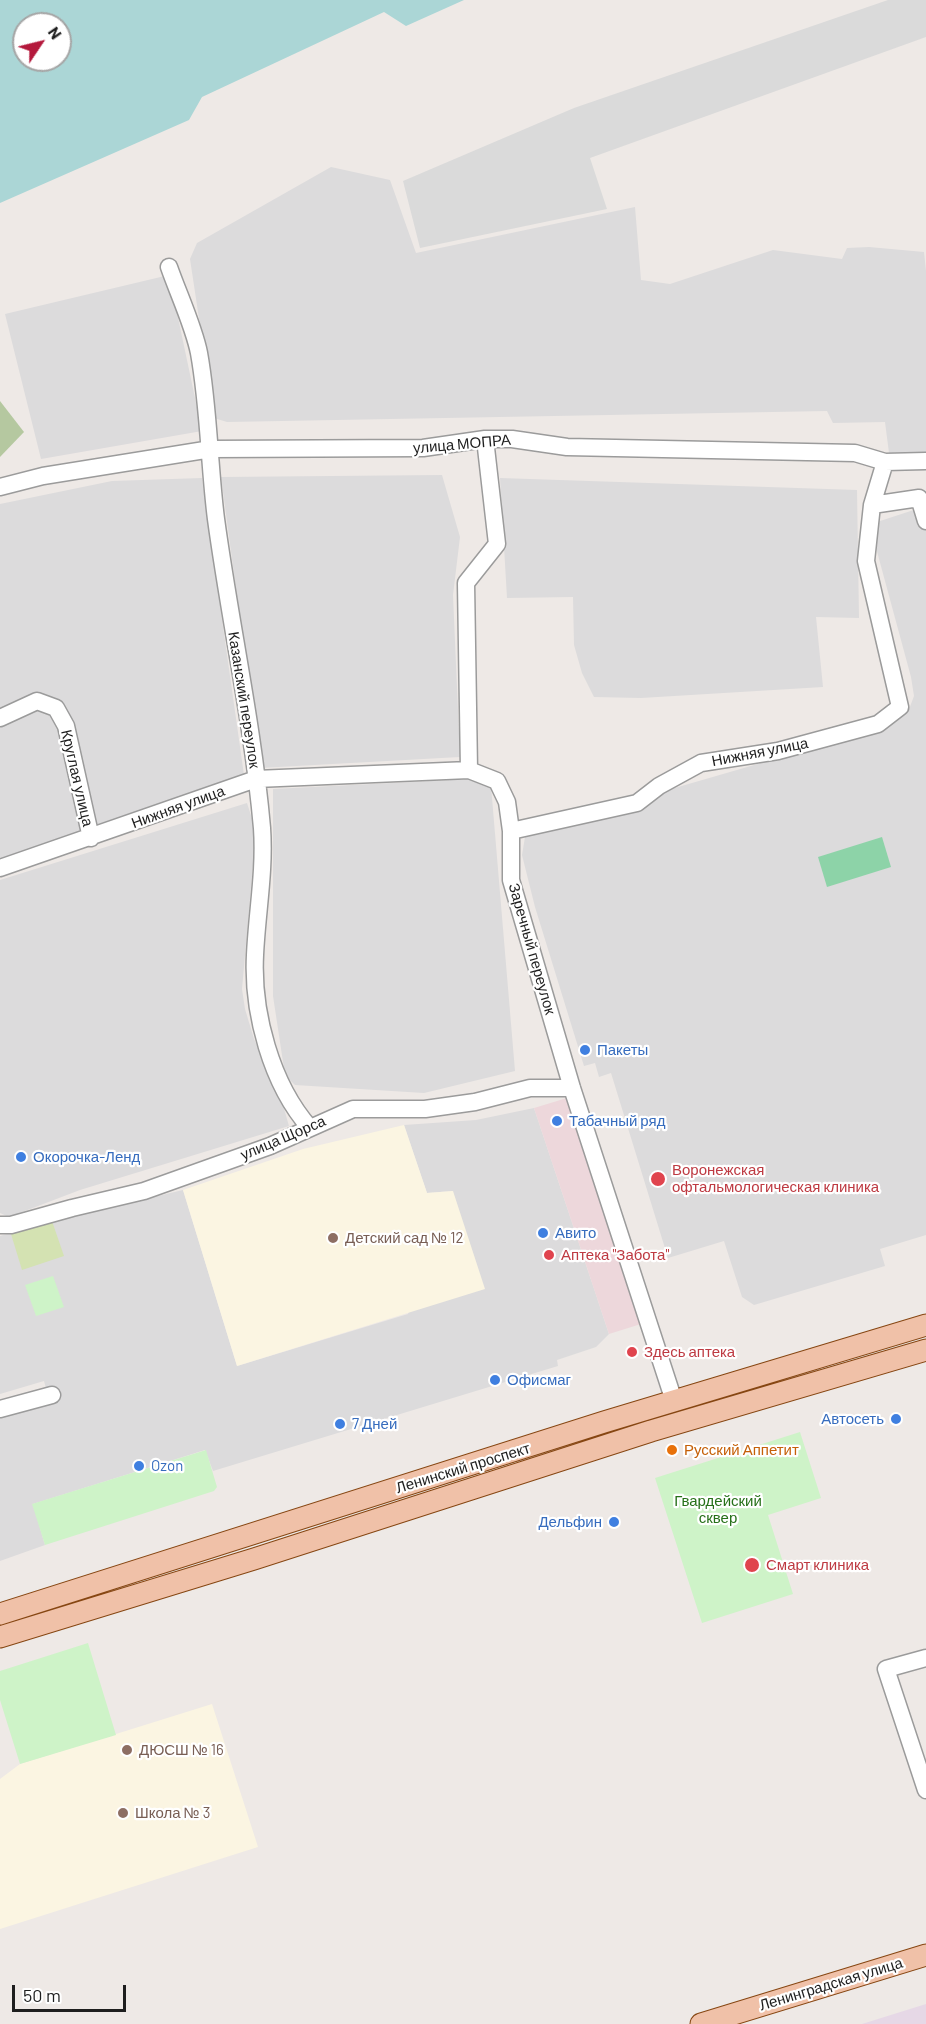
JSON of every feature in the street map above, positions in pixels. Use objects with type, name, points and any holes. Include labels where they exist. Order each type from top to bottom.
[{"type":"main road","name":"Ленинский проспект","points":[[0,1614],[674,1401],[926,1325]]},
{"type":"main road","name":"Ленинский проспект","points":[[0,1637],[254,1559],[651,1431],[926,1350]]},
{"type":"main road","name":"Ленинградская улица","points":[[701,2024],[926,1954]]},
{"type":"street","name":"Казанский переулок","points":[[169,267],[199,351],[211,449],[216,518],[256,779],[262,830],[263,866],[255,956],[257,1002],[264,1041],[284,1089],[297,1113],[310,1128]]},
{"type":"street","name":"улица МОПРА","points":[[0,487],[43,476],[211,449],[423,448],[485,439],[512,438],[567,447],[855,453],[885,462],[926,461]]},
{"type":"street","points":[[469,770],[466,583],[497,544],[485,439]]},
{"type":"street","points":[[885,462],[872,505],[919,498],[926,521]]},
{"type":"street","name":"Нижняя улица","points":[[511,831],[637,803],[658,786],[701,764],[778,751],[878,724],[900,707],[866,561],[872,505]]},
{"type":"street","name":"Круглая улица","points":[[0,718],[37,701],[56,708],[66,726],[91,838]]},
{"type":"street","name":"Нижняя улица","points":[[0,868],[256,779],[469,770]]},
{"type":"street","name":"Заречный переулок","points":[[469,770],[497,781],[507,802],[511,831],[511,880],[572,1088],[674,1401]]},
{"type":"street","name":"улица Щорса","points":[[0,1225],[10,1225],[144,1191],[270,1146],[353,1108],[425,1109],[475,1102],[531,1088],[572,1088]]},
{"type":"street","points":[[0,1409],[52,1395]]},
{"type":"street","points":[[926,1658],[886,1669],[926,1790]]},
{"type":"shaded area","points":[[888,0],[926,0],[926,37],[590,158],[607,209],[420,248],[403,181],[574,108]]},
{"type":"shaded area","points":[[331,167],[390,180],[416,253],[635,207],[641,280],[670,284],[773,250],[842,259],[847,248],[869,247],[924,252],[926,271],[926,455],[889,453],[885,422],[833,423],[827,411],[227,422],[214,418],[190,259],[197,243]]},
{"type":"shaded area","points":[[169,275],[202,431],[41,459],[5,314]]},
{"type":"shaded area","points":[[442,475],[460,537],[453,595],[460,757],[260,768],[221,477]]},
{"type":"shaded area","points":[[202,478],[244,775],[0,860],[0,504],[112,481]]},
{"type":"shaded area","points":[[500,478],[857,490],[859,618],[816,617],[823,687],[641,698],[594,697],[582,673],[574,645],[573,597],[507,598]]},
{"type":"shaded area","points":[[926,506],[926,1235],[880,1249],[885,1266],[754,1305],[742,1297],[724,1241],[668,1258],[611,1073],[599,1077],[595,1063],[584,1066],[535,907],[522,855],[526,831],[889,726],[908,712],[914,696],[911,677],[872,533],[877,522]]},
{"type":"shaded area","points":[[470,779],[491,786],[515,1071],[424,1093],[295,1085],[285,1075],[273,996],[273,789]]},
{"type":"shaded area","points":[[247,803],[256,831],[242,989],[254,1039],[281,1098],[289,1126],[80,1190],[9,1217],[0,1213],[0,880]]},
{"type":"shaded area","points":[[567,1098],[641,1324],[609,1334],[534,1108]]},
{"type":"shaded area","points":[[534,1108],[609,1334],[596,1347],[557,1360],[558,1366],[213,1471],[205,1450],[33,1504],[45,1545],[0,1561],[0,1414],[49,1399],[44,1381],[0,1394],[0,1236],[52,1221],[183,1190],[237,1366],[408,1314],[452,1191],[427,1193],[404,1125],[476,1120]]},
{"type":"shaded area","name":"Детский сад № 12","points":[[404,1125],[427,1193],[453,1191],[485,1289],[237,1366],[183,1190],[303,1149]]},
{"type":"shaded area","name":"Школа № 3","points":[[212,1704],[258,1847],[0,1929],[0,1779],[20,1764]]},
{"type":"shaded area","points":[[926,2004],[926,2024],[862,2024]]},
{"type":"green space","points":[[0,401],[24,432],[0,457]]},
{"type":"green space","points":[[882,837],[891,867],[827,887],[818,857]]},
{"type":"green space","points":[[52,1221],[64,1256],[22,1270],[11,1234]]},
{"type":"green space","points":[[53,1276],[64,1307],[36,1316],[25,1285]]},
{"type":"green space","name":"Гвардейский сквер","points":[[800,1432],[821,1498],[768,1515],[793,1594],[702,1623],[655,1478]]},
{"type":"green space","points":[[206,1450],[217,1487],[214,1491],[45,1545],[32,1504]]},
{"type":"green space","points":[[88,1643],[116,1735],[20,1764],[0,1700],[0,1671]]},
{"type":"water","points":[[0,0],[464,0],[406,26],[384,12],[202,97],[189,120],[0,203]]},
{"type":"place","name":"Пакеты","points":[[585,1050]]},
{"type":"place","name":"Табачный ряд","points":[[557,1121]]},
{"type":"place","name":"Окорочка-Ленд","points":[[21,1157]]},
{"type":"place","name":"Воронежская офтальмологическая клиника","points":[[658,1179]]},
{"type":"place","name":"Авито","points":[[543,1233]]},
{"type":"place","name":"Детский сад № 12","points":[[333,1238]]},
{"type":"place","name":"Аптека \"Забота\"","points":[[549,1255]]},
{"type":"place","name":"Здесь аптека","points":[[632,1352]]},
{"type":"place","name":"Офисмаг","points":[[495,1380]]},
{"type":"place","name":"Автосеть","points":[[896,1419]]},
{"type":"place","name":"7 Дней","points":[[340,1424]]},
{"type":"place","name":"Русский Аппетит","points":[[672,1450]]},
{"type":"place","name":"Ozon","points":[[139,1466]]},
{"type":"place","name":"Дельфин","points":[[614,1522]]},
{"type":"place","name":"Смарт клиника","points":[[752,1565]]},
{"type":"place","name":"ДЮСШ № 16","points":[[127,1750]]},
{"type":"place","name":"Школа № 3","points":[[123,1813]]}]
